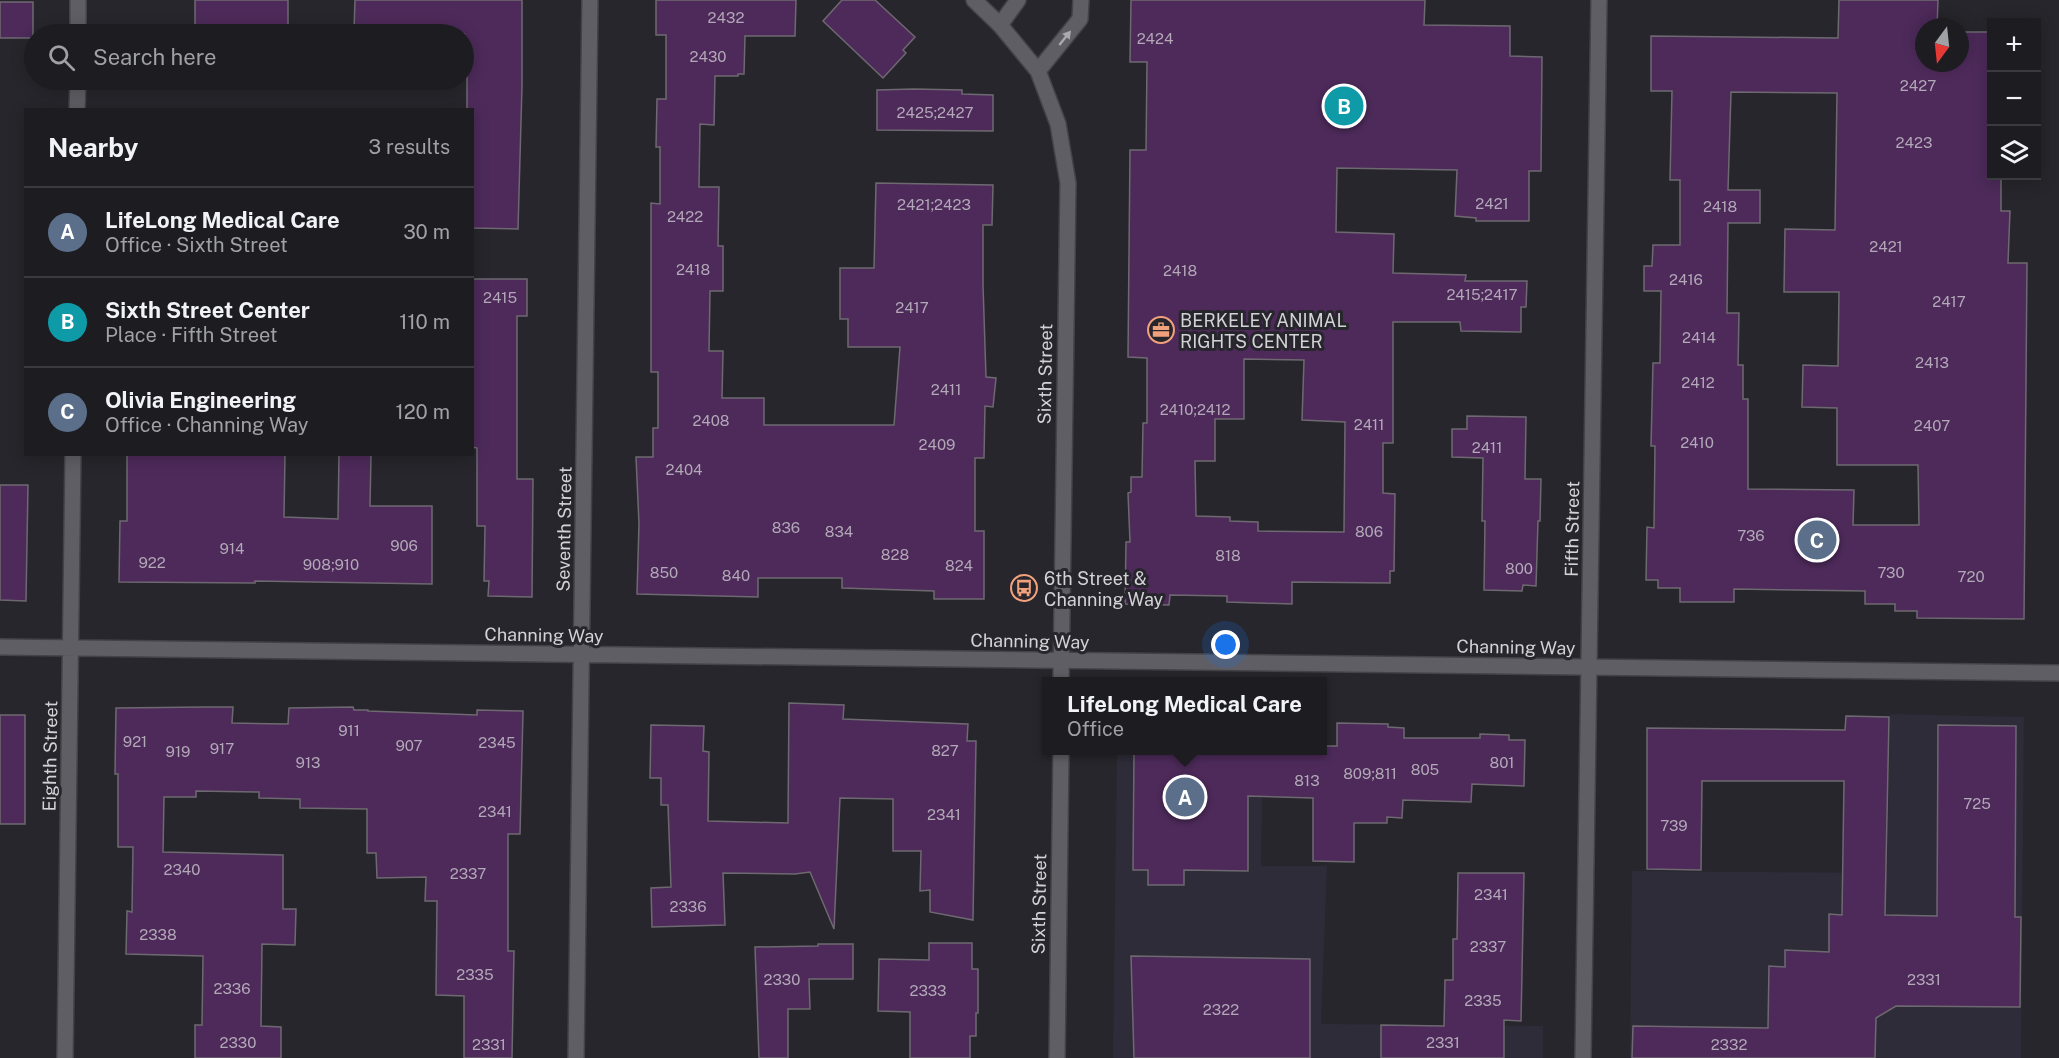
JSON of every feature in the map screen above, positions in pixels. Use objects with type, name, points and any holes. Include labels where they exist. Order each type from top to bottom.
[{"type":"street","points":[[78,0],[78,24]]},
{"type":"street","name":"Seventh Street","points":[[576,1058],[590,0]]},
{"type":"street","name":"Sixth Street","points":[[974,0],[1000,25],[1038,71],[1058,124],[1068,183],[1061,677]]},
{"type":"street","points":[[1000,25],[1018,0]]},
{"type":"street","points":[[1038,71],[1080,19],[1081,0]]},
{"type":"street","name":"Fifth Street","points":[[1583,1058],[1599,0]]},
{"type":"street","points":[[77,108],[78,90]]},
{"type":"street","name":"Eighth Street","points":[[64,1058],[73,456]]},
{"type":"street","name":"Channing Way","points":[[0,647],[2059,673]]},
{"type":"street","name":"Sixth Street","points":[[1057,1058],[1061,755]]},
{"type":"shaded area","points":[[1890,714],[2024,717],[2021,1058],[1630,1058],[1632,871],[1887,873]]},
{"type":"shaded area","points":[[1117,755],[1263,755],[1261,866],[1327,866],[1321,1024],[1543,1026],[1543,1058],[1113,1058]]},
{"type":"building","points":[[195,0],[288,0],[288,24],[195,24]]},
{"type":"building","points":[[355,0],[522,0],[518,229],[474,228],[474,108],[467,108],[467,90],[474,90],[474,24],[354,24]]},
{"type":"building","points":[[656,0],[796,0],[795,36],[745,36],[744,74],[715,76],[714,125],[700,124],[699,187],[719,187],[718,246],[723,246],[723,291],[710,291],[709,351],[723,351],[722,398],[764,398],[764,425],[894,425],[900,347],[848,347],[848,319],[840,319],[840,268],[874,268],[876,183],[993,185],[992,225],[983,225],[983,285],[986,377],[996,378],[993,407],[985,406],[984,458],[975,458],[975,531],[984,531],[984,599],[934,599],[934,591],[842,588],[842,578],[758,578],[758,597],[637,594],[639,524],[636,457],[653,457],[653,428],[658,428],[658,372],[651,372],[651,203],[660,204],[660,147],[656,147],[657,99],[666,99],[666,35],[656,35]]},
{"type":"building","points":[[842,0],[875,0],[915,37],[903,50],[906,53],[883,78],[823,21]]},
{"type":"building","points":[[1131,0],[1425,0],[1424,25],[1510,26],[1510,56],[1542,57],[1541,171],[1529,171],[1529,221],[1476,221],[1476,218],[1455,216],[1457,170],[1337,168],[1336,232],[1394,234],[1393,273],[1466,275],[1465,281],[1527,281],[1526,307],[1521,307],[1521,332],[1461,331],[1460,322],[1393,322],[1393,443],[1383,443],[1383,493],[1395,494],[1394,571],[1390,571],[1390,583],[1292,582],[1292,604],[1227,602],[1227,596],[1170,595],[1169,605],[1125,604],[1126,542],[1130,542],[1128,493],[1131,492],[1131,477],[1142,477],[1143,423],[1147,423],[1147,358],[1128,357],[1130,150],[1146,150],[1147,62],[1130,62]],"holes":[[[1244,359],[1304,360],[1302,420],[1345,422],[1344,532],[1258,531],[1258,522],[1230,521],[1230,517],[1196,516],[1195,461],[1215,461],[1215,419],[1244,419]]]},
{"type":"building","points":[[1839,0],[1938,0],[1937,18],[1915,18],[1915,72],[1969,72],[1969,32],[1987,32],[1987,180],[2001,180],[2001,211],[2010,211],[2008,263],[2027,263],[2024,619],[1917,618],[1917,611],[1895,611],[1895,604],[1865,604],[1865,591],[1734,589],[1734,602],[1680,602],[1680,588],[1658,588],[1658,580],[1646,580],[1647,527],[1654,528],[1655,446],[1651,446],[1653,363],[1660,363],[1661,291],[1644,291],[1644,266],[1652,266],[1653,245],[1680,245],[1680,180],[1670,180],[1672,91],[1651,91],[1651,36],[1838,38]],"holes":[[[1731,92],[1837,93],[1835,230],[1785,229],[1784,292],[1839,292],[1838,366],[1803,365],[1802,407],[1837,408],[1837,465],[1918,465],[1919,525],[1853,525],[1854,490],[1748,489],[1748,399],[1743,399],[1743,365],[1738,365],[1739,313],[1727,313],[1728,223],[1760,223],[1760,190],[1728,190]]]},
{"type":"building","points":[[0,2],[33,2],[33,24],[24,24],[24,38],[0,38]]},
{"type":"building","points":[[877,90],[962,90],[962,94],[993,95],[993,131],[877,130]]},
{"type":"building","points":[[474,279],[527,279],[527,316],[517,316],[517,479],[533,479],[532,597],[488,596],[489,581],[484,581],[485,526],[477,526],[477,448],[474,447]]},
{"type":"building","points":[[1467,416],[1526,417],[1525,479],[1541,479],[1536,586],[1523,585],[1522,591],[1484,590],[1483,458],[1452,457],[1452,429],[1467,429]]},
{"type":"building","points":[[127,456],[285,456],[284,517],[338,519],[339,456],[371,456],[370,506],[432,506],[432,584],[255,581],[255,583],[119,582],[120,521],[127,521]]},
{"type":"building","points":[[0,485],[28,485],[26,601],[0,600]]},
{"type":"building","points":[[789,703],[844,705],[843,719],[968,724],[967,741],[976,741],[973,920],[930,912],[930,890],[920,891],[921,851],[893,851],[893,799],[840,798],[834,929],[810,872],[795,874],[723,873],[725,925],[652,927],[651,888],[671,887],[668,805],[661,805],[661,778],[650,778],[651,725],[704,726],[703,751],[709,752],[708,821],[788,823]]},
{"type":"building","points":[[233,707],[232,723],[288,724],[289,708],[353,707],[354,710],[368,711],[477,715],[477,710],[523,711],[520,834],[508,834],[508,951],[514,951],[512,1058],[464,1058],[464,996],[436,995],[437,901],[425,901],[426,877],[377,878],[376,853],[367,853],[367,809],[300,808],[300,799],[259,798],[259,792],[196,791],[196,797],[164,797],[163,852],[283,855],[283,909],[296,909],[295,945],[262,944],[261,1026],[281,1027],[281,1058],[195,1058],[195,1025],[202,1025],[203,956],[126,954],[127,911],[132,912],[133,847],[118,847],[118,774],[115,774],[116,708]]},
{"type":"building","points":[[0,715],[25,715],[25,824],[0,824]]},
{"type":"building","points":[[1846,716],[1889,717],[1885,915],[1937,916],[1938,725],[2016,726],[2015,917],[2021,917],[2020,1007],[1896,1006],[1876,1018],[1875,1058],[1632,1058],[1633,1026],[1768,1028],[1769,966],[1785,967],[1785,950],[1829,952],[1829,914],[1842,915],[1844,781],[1702,781],[1701,870],[1647,869],[1647,728],[1845,730]]},
{"type":"building","points":[[1337,723],[1388,724],[1388,727],[1404,728],[1404,738],[1480,738],[1480,734],[1509,735],[1509,740],[1525,740],[1524,786],[1472,784],[1471,802],[1403,800],[1402,818],[1387,817],[1387,823],[1354,823],[1354,862],[1313,861],[1313,798],[1248,796],[1248,871],[1184,870],[1184,885],[1148,885],[1148,870],[1133,870],[1134,755],[1327,755],[1327,746],[1337,746]]},
{"type":"building","points":[[1458,873],[1524,873],[1521,1021],[1504,1020],[1504,1058],[1381,1058],[1381,1025],[1444,1026],[1445,980],[1453,980],[1453,939],[1457,939]]},
{"type":"building","points":[[929,943],[972,943],[972,969],[978,969],[978,1013],[976,1013],[976,1036],[970,1036],[970,1058],[910,1058],[910,1012],[878,1011],[879,959],[929,960]]},
{"type":"building","points":[[818,944],[853,944],[853,979],[809,979],[810,1009],[788,1009],[788,1058],[759,1058],[755,947],[818,946]]},
{"type":"building","points":[[1131,956],[1310,959],[1310,1058],[1134,1058]]},
{"type":"place","name":"Sixth Street Center","points":[[1344,106]]},
{"type":"place","name":"BERKELEY ANIMAL RIGHTS CENTER","points":[[1161,330]]},
{"type":"place","name":"Olivia Engineering","points":[[1817,540]]},
{"type":"place","name":"6th Street & Channing Way","points":[[1024,588]]},
{"type":"place","name":"LifeLong Medical Care","points":[[1185,797]]}]
